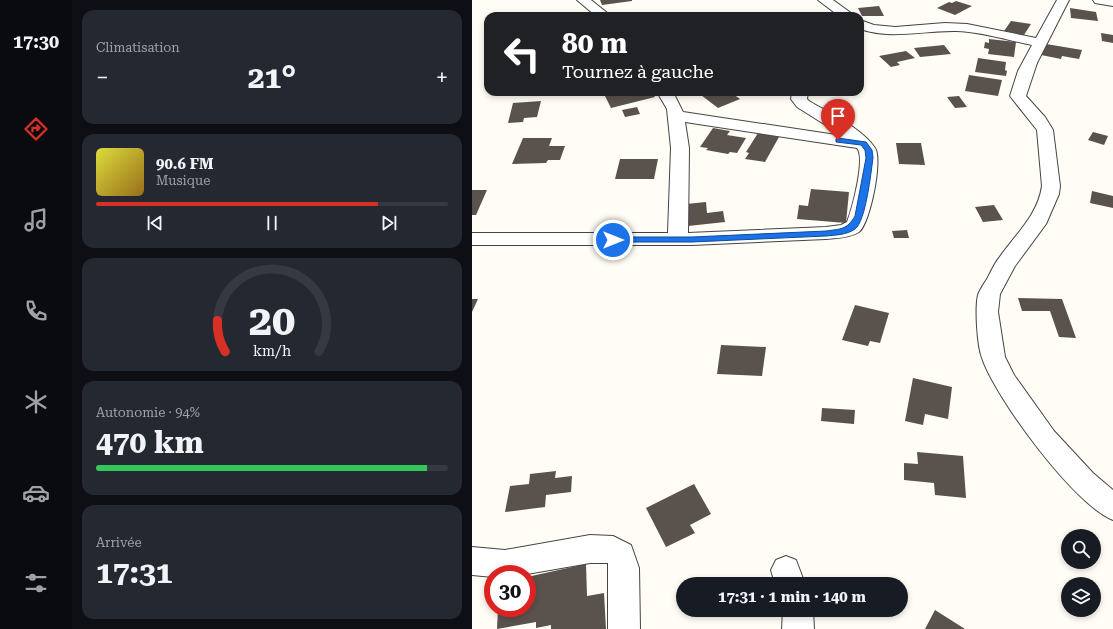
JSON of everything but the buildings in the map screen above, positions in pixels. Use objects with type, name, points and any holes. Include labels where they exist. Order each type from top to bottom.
[{"type":"street","points":[[583,0],[599,12]]},
{"type":"street","points":[[824,0],[842,12]]},
{"type":"street","points":[[1063,0],[1054,12],[1046,33],[1039,43],[1023,77],[1018,96],[1042,123],[1045,130],[1051,186],[1050,194],[1036,224],[1006,263],[989,294],[987,312],[993,357],[1005,381],[1045,439],[1083,481],[1113,507]]},
{"type":"street","points":[[1099,0],[1113,2]]},
{"type":"street","points":[[864,26],[883,31],[957,27],[1039,43]]},
{"type":"street","points":[[668,96],[676,116],[680,148],[678,240]]},
{"type":"street","points":[[472,239],[678,240],[841,232],[853,227],[859,216],[870,158],[868,150],[847,131],[802,104],[799,99],[799,96]]},
{"type":"street","points":[[676,116],[863,144]]},
{"type":"street","points":[[472,561],[505,564],[590,549],[613,550],[621,555],[624,568],[624,629]]},
{"type":"street","points":[[798,629],[799,617]]},
{"type":"route","points":[[613,240],[692,239],[826,233],[841,232],[853,227],[859,216],[870,158],[868,150],[863,144],[838,140]]}]
